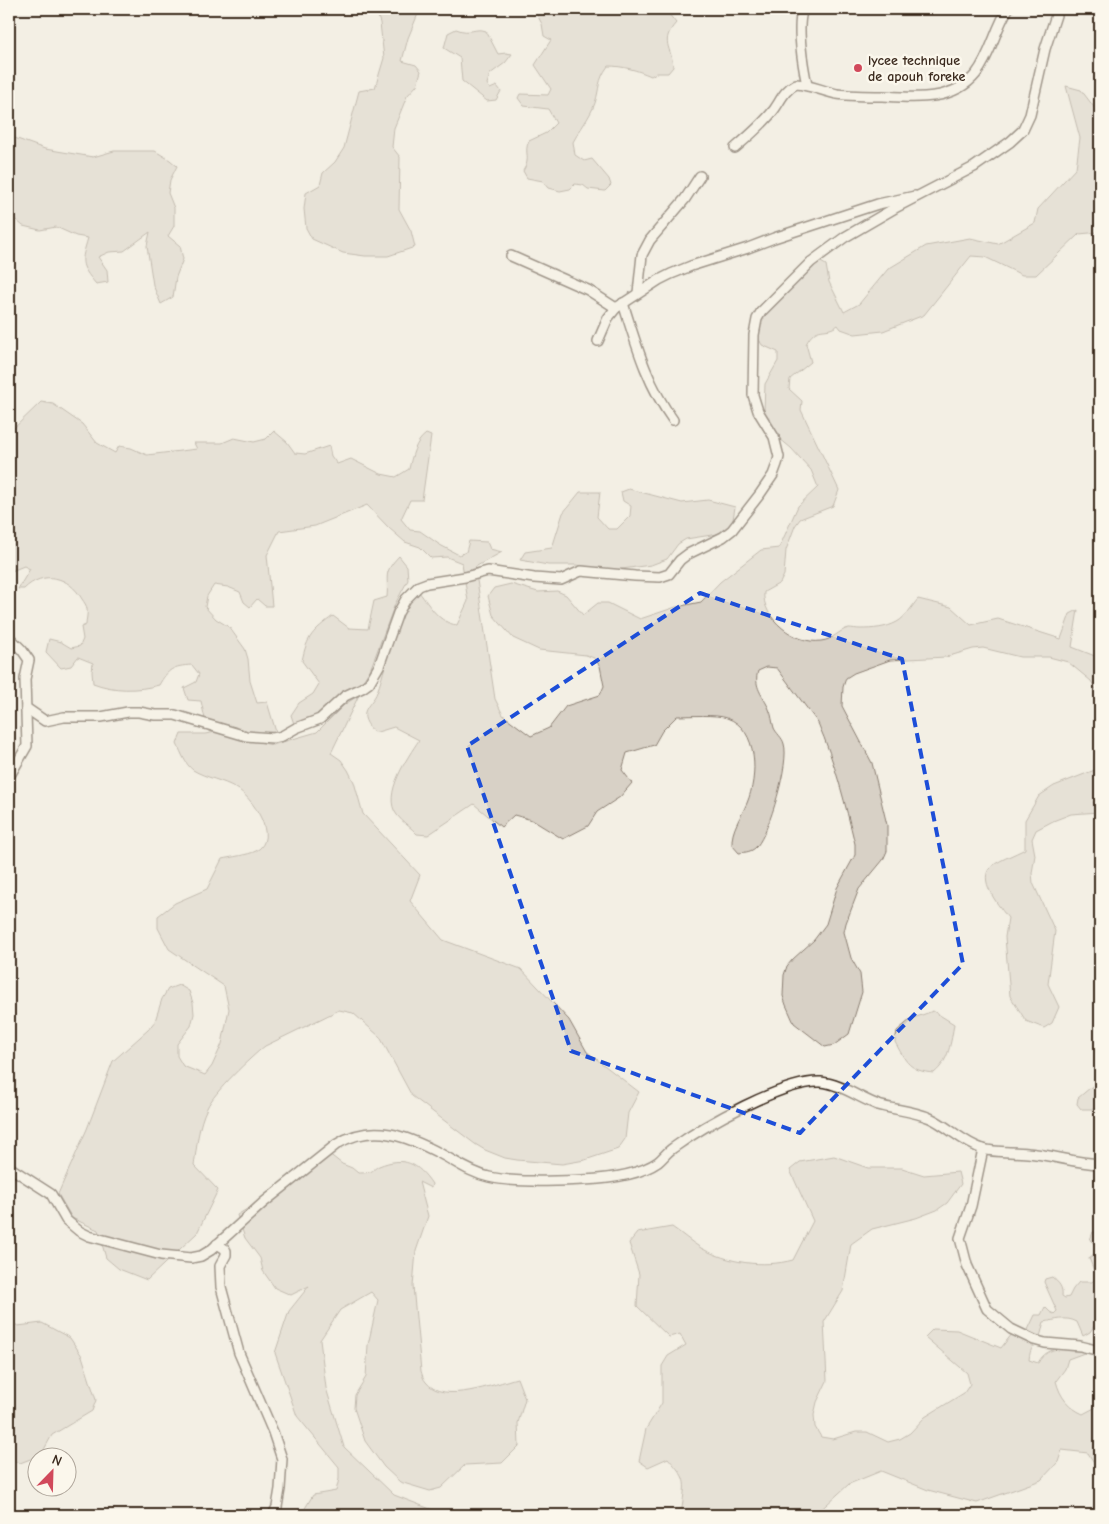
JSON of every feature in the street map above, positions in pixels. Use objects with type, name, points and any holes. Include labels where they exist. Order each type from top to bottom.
[{"type":"street","points":[[803,9],[800,20],[806,85]]},
{"type":"street","points":[[735,148],[756,130],[791,86],[796,84],[847,96],[913,98],[939,95],[953,91],[977,73],[985,60],[1008,9]]},
{"type":"street","points":[[26,708],[45,721],[64,717],[101,716],[128,712],[175,715],[246,736],[273,738],[282,736],[296,728],[320,719],[345,696],[369,683],[380,666],[398,613],[406,599],[419,586],[488,571],[560,580],[581,571],[660,577],[669,574],[680,560],[688,554],[723,537],[732,530],[760,494],[777,464],[779,456],[774,437],[758,411],[753,395],[754,335],[757,319],[761,312],[797,275],[826,250],[867,224],[974,167],[1010,142],[1023,130],[1030,115],[1045,50],[1058,9]]},
{"type":"street","points":[[638,293],[642,254],[650,240],[685,199],[700,176]]},
{"type":"street","points":[[598,341],[608,318],[619,306],[659,280],[691,266],[878,204],[920,195]]},
{"type":"street","points":[[511,256],[619,306],[658,399],[673,420]]},
{"type":"street","points":[[9,637],[29,660],[25,680],[26,746],[9,777]]},
{"type":"street","points":[[9,1167],[51,1194],[66,1220],[79,1232],[161,1256],[191,1258],[201,1256],[211,1250],[263,1203],[349,1136],[383,1132],[414,1141],[461,1166],[488,1177],[541,1181],[617,1178],[657,1162],[671,1149],[744,1107],[783,1089],[805,1083],[820,1082],[831,1084],[878,1105],[929,1118],[983,1149],[1028,1152],[1081,1164],[1100,1164]]},
{"type":"street","points":[[983,1149],[971,1206],[960,1238],[967,1265],[987,1309],[1011,1329],[1034,1340],[1100,1351]]},
{"type":"street","points":[[217,1244],[226,1251],[220,1266],[221,1287],[240,1353],[273,1432],[282,1459],[280,1489],[277,1507],[273,1515]]},
{"type":"highlighted area","points":[[700,593],[902,659],[963,964],[800,1133],[571,1051],[467,746]]},
{"type":"shaded area","points":[[356,9],[420,9],[408,38],[402,61],[416,65],[421,71],[417,85],[407,96],[394,128],[392,147],[400,157],[399,209],[411,231],[415,247],[388,256],[365,256],[343,253],[312,239],[306,228],[304,209],[306,193],[320,185],[323,173],[335,162],[344,148],[359,91],[375,88],[384,58],[380,23],[376,10],[359,13]]},
{"type":"shaded area","points":[[534,9],[665,9],[676,23],[667,40],[673,67],[668,73],[656,73],[651,76],[630,69],[608,66],[600,80],[593,108],[573,142],[575,155],[584,161],[592,159],[609,179],[611,185],[605,191],[588,189],[583,185],[575,184],[570,189],[560,191],[549,188],[543,181],[527,178],[523,171],[527,162],[527,145],[529,141],[546,133],[556,123],[548,109],[524,106],[518,98],[520,94],[548,95],[551,89],[535,65],[551,40],[544,36],[542,24]]},
{"type":"shaded area","points":[[456,29],[461,31],[486,31],[498,54],[512,54],[505,63],[490,74],[487,84],[490,89],[497,86],[501,91],[496,100],[487,101],[462,81],[460,58],[444,48],[448,33]]},
{"type":"shaded area","points":[[1066,86],[1081,90],[1100,115],[1096,130],[1100,164],[1100,232],[1079,234],[1036,275],[1022,275],[985,257],[971,256],[924,315],[883,331],[855,334],[841,329],[838,325],[818,331],[806,344],[811,362],[790,379],[789,389],[802,401],[801,410],[839,490],[833,506],[800,519],[795,526],[786,550],[784,575],[780,583],[764,592],[768,611],[782,628],[801,639],[821,641],[849,628],[875,628],[893,624],[909,611],[918,599],[951,607],[971,625],[998,619],[1061,639],[1070,614],[1078,610],[1072,647],[1100,658],[1100,696],[1091,681],[1068,662],[1049,657],[1020,657],[983,648],[946,657],[890,660],[854,673],[846,678],[843,687],[842,706],[872,763],[887,825],[887,851],[883,860],[859,889],[846,923],[844,932],[851,958],[860,974],[862,992],[849,1034],[834,1045],[825,1047],[794,1023],[783,996],[784,975],[787,966],[814,940],[826,924],[837,888],[855,855],[855,844],[835,768],[818,723],[777,668],[767,667],[758,671],[757,682],[759,691],[770,711],[774,728],[784,744],[784,766],[777,796],[762,838],[753,849],[739,853],[732,845],[732,839],[751,792],[754,768],[753,755],[745,732],[727,718],[717,716],[677,716],[662,731],[654,745],[627,753],[622,770],[632,783],[620,797],[597,812],[588,826],[563,839],[532,820],[514,815],[501,827],[474,804],[428,835],[417,834],[402,820],[393,807],[394,787],[403,766],[419,740],[394,727],[374,733],[366,721],[365,712],[376,695],[392,638],[402,613],[419,592],[440,617],[451,624],[457,625],[468,601],[462,563],[447,557],[431,558],[420,547],[405,542],[367,505],[315,526],[279,531],[267,555],[272,606],[265,606],[257,599],[250,607],[244,602],[240,592],[228,587],[214,585],[207,596],[205,607],[216,619],[229,627],[245,649],[250,681],[257,703],[267,702],[276,732],[255,733],[205,719],[201,701],[188,700],[184,688],[196,682],[199,674],[192,665],[172,669],[165,675],[159,685],[134,689],[117,689],[93,683],[93,663],[78,657],[71,666],[61,668],[46,652],[49,639],[61,642],[71,648],[80,646],[83,639],[81,627],[86,625],[87,608],[77,591],[63,581],[55,578],[39,579],[24,589],[18,589],[30,569],[24,566],[9,572],[9,429],[13,429],[41,402],[53,404],[82,424],[97,443],[115,453],[119,446],[131,448],[147,455],[197,449],[194,443],[222,443],[234,438],[254,442],[266,439],[274,431],[287,442],[295,453],[305,454],[329,446],[331,456],[337,464],[351,459],[381,474],[396,477],[409,469],[417,445],[426,434],[431,436],[422,500],[410,500],[401,519],[410,530],[420,531],[459,555],[466,552],[469,541],[487,542],[490,549],[502,552],[475,567],[495,699],[503,715],[531,736],[549,728],[566,706],[600,695],[604,686],[600,666],[594,658],[586,655],[539,650],[513,638],[493,615],[488,596],[494,588],[511,584],[538,592],[557,591],[566,595],[583,615],[598,603],[608,603],[640,619],[676,607],[701,602],[720,582],[761,550],[779,548],[798,506],[818,487],[811,470],[791,448],[768,429],[764,412],[765,384],[778,361],[778,352],[762,345],[753,328],[780,289],[817,260],[826,265],[829,282],[844,312],[859,304],[888,269],[926,246],[970,238],[998,244],[1035,223],[1038,209],[1076,168],[1080,138]]},
{"type":"shaded area","points":[[9,136],[45,149],[93,157],[114,151],[155,151],[177,166],[170,180],[168,193],[174,208],[174,226],[168,236],[180,246],[183,259],[176,277],[173,297],[161,304],[153,285],[147,246],[150,232],[124,251],[109,252],[98,257],[107,270],[108,282],[96,284],[84,267],[83,262],[88,238],[76,236],[56,227],[40,230],[23,226],[9,214]]},
{"type":"shaded area","points":[[629,489],[682,503],[708,500],[735,507],[731,532],[686,539],[678,544],[667,559],[651,565],[614,570],[576,565],[548,565],[520,560],[525,552],[552,548],[563,513],[580,492],[600,492],[597,517],[608,529],[617,529],[630,516],[631,506],[623,501],[621,492]]},
{"type":"shaded area","points":[[399,556],[407,566],[408,580],[395,604],[370,670],[362,682],[349,689],[316,715],[294,724],[291,715],[299,703],[313,694],[319,684],[302,661],[306,646],[312,635],[333,616],[349,628],[368,629],[374,601],[387,597],[388,571]]},
{"type":"shaded area","points":[[359,695],[331,753],[341,760],[348,770],[354,782],[363,814],[420,875],[410,901],[443,940],[521,969],[569,1020],[587,1052],[639,1092],[628,1113],[625,1139],[618,1149],[585,1160],[562,1164],[505,1158],[485,1150],[412,1096],[380,1037],[353,1013],[339,1010],[265,1046],[233,1075],[211,1101],[198,1136],[194,1165],[218,1190],[197,1233],[147,1280],[119,1269],[106,1258],[98,1230],[72,1218],[58,1194],[87,1129],[113,1061],[148,1030],[155,1021],[162,999],[168,989],[179,985],[189,991],[193,1003],[194,1014],[191,1026],[177,1044],[177,1056],[183,1066],[205,1075],[212,1066],[222,1044],[229,1009],[224,986],[169,949],[158,928],[158,916],[175,903],[207,889],[222,859],[256,851],[263,845],[265,837],[264,828],[256,808],[242,793],[231,785],[190,768],[177,744],[181,734],[216,732],[272,745],[317,732],[344,705]]},
{"type":"shaded area","points":[[1100,768],[1100,801],[1093,802],[1099,812],[1071,814],[1053,821],[1036,830],[1032,839],[1035,855],[1032,873],[1033,883],[1055,931],[1048,984],[1059,1007],[1052,1023],[1044,1028],[1026,1021],[1010,996],[1005,937],[1008,918],[992,895],[987,875],[992,866],[1025,849],[1025,820],[1039,796],[1054,786]]},
{"type":"shaded area","points":[[933,1011],[954,1024],[946,1057],[934,1073],[914,1068],[902,1055],[895,1042],[897,1031],[911,1019]]},
{"type":"shaded area","points":[[1096,1083],[1100,1084],[1100,1109],[1081,1109],[1077,1104],[1078,1098]]},
{"type":"shaded area","points":[[328,1153],[358,1173],[370,1172],[388,1163],[410,1163],[416,1166],[432,1184],[431,1188],[419,1182],[428,1216],[416,1251],[413,1286],[421,1371],[425,1381],[434,1389],[444,1392],[456,1392],[483,1388],[517,1378],[525,1399],[518,1423],[519,1446],[502,1463],[465,1465],[441,1488],[430,1491],[400,1482],[384,1467],[365,1441],[354,1408],[355,1395],[366,1377],[368,1345],[378,1300],[371,1292],[340,1310],[320,1340],[326,1388],[344,1447],[394,1495],[438,1512],[484,1515],[301,1515],[313,1495],[336,1491],[339,1479],[339,1467],[297,1416],[275,1353],[289,1311],[309,1286],[291,1295],[275,1288],[263,1271],[260,1258],[245,1238],[237,1215],[247,1209],[256,1215],[259,1209],[303,1177]]},
{"type":"shaded area","points":[[834,1156],[868,1168],[902,1168],[924,1175],[958,1172],[961,1184],[947,1203],[937,1210],[916,1218],[872,1229],[851,1244],[843,1291],[824,1322],[827,1381],[817,1402],[814,1415],[815,1427],[821,1437],[833,1439],[856,1432],[867,1432],[888,1442],[900,1439],[910,1433],[925,1417],[964,1393],[970,1384],[967,1373],[925,1337],[933,1329],[957,1330],[1001,1348],[1012,1334],[1027,1332],[1035,1315],[1041,1315],[1045,1307],[1054,1314],[1057,1311],[1044,1282],[1045,1279],[1052,1277],[1057,1281],[1061,1288],[1062,1296],[1065,1298],[1069,1297],[1079,1282],[1092,1282],[1095,1279],[1095,1273],[1089,1258],[1098,1251],[1098,1247],[1090,1240],[1093,1232],[1100,1233],[1100,1317],[1090,1332],[1083,1336],[1077,1322],[1073,1320],[1061,1319],[1044,1322],[1040,1336],[1031,1350],[1029,1360],[1038,1363],[1047,1353],[1059,1349],[1087,1352],[1068,1359],[1065,1369],[1056,1381],[1063,1397],[1078,1412],[1083,1414],[1100,1405],[1100,1472],[1088,1453],[1062,1450],[1058,1462],[1041,1480],[977,1503],[928,1490],[881,1471],[849,1484],[815,1515],[671,1515],[682,1508],[684,1480],[682,1476],[668,1458],[648,1467],[639,1461],[646,1429],[662,1403],[662,1366],[668,1356],[686,1345],[680,1334],[669,1337],[637,1306],[639,1274],[629,1243],[637,1233],[672,1227],[701,1248],[734,1260],[746,1263],[770,1264],[793,1260],[813,1221],[790,1170],[800,1162]]},
{"type":"shaded area","points":[[9,1321],[18,1326],[42,1323],[70,1338],[82,1356],[96,1400],[92,1411],[52,1435],[46,1446],[28,1446],[28,1460],[20,1463],[9,1460]]},
{"type":"place","name":"lycee technique de apouh foreke","points":[[858,68]]}]
